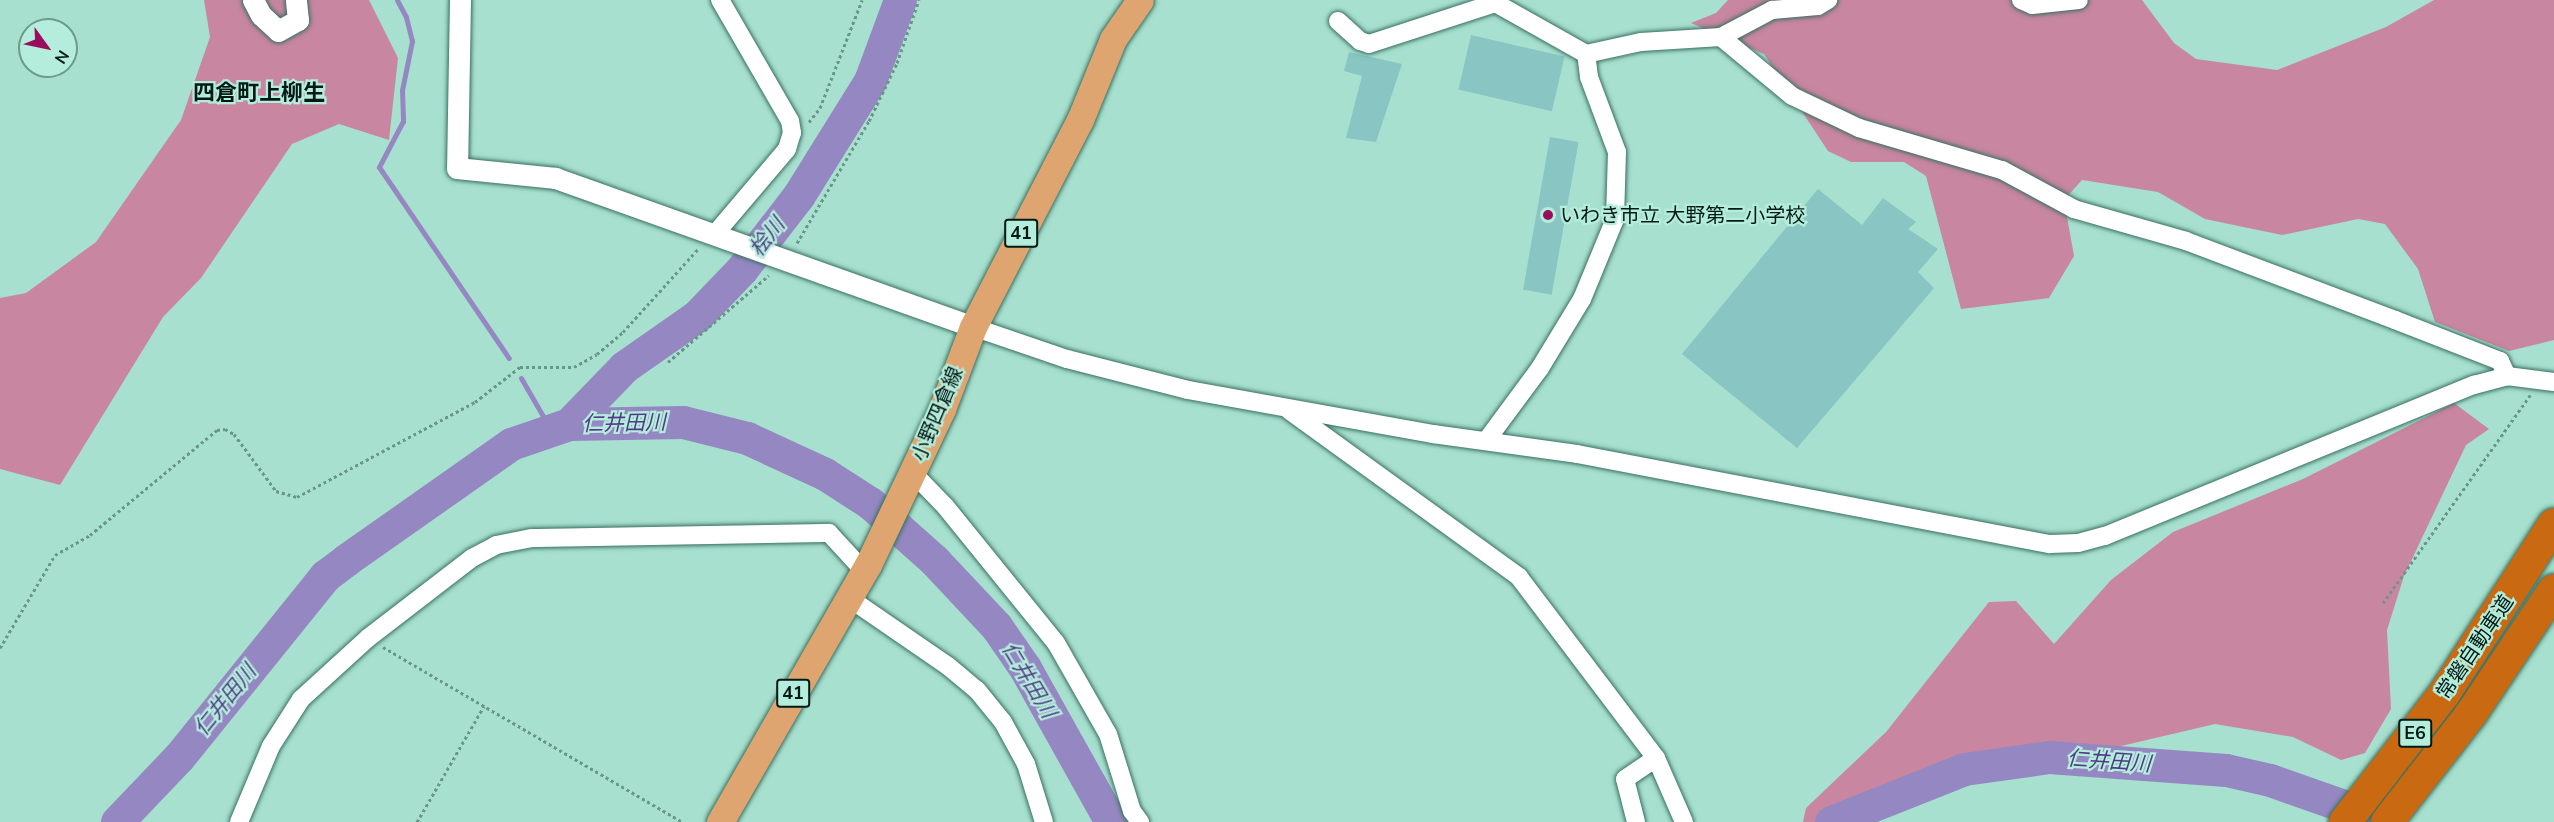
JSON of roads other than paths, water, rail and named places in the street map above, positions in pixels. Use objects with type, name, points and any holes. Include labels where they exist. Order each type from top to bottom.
[{"type":"highway","name":"常磐自動車道","points":[[2344,822],[2405,747],[2481,641],[2554,524]]},
{"type":"highway","name":"常磐自動車道","points":[[2387,822],[2510,657],[2554,590]]},
{"type":"main road","name":"小野四倉線","points":[[720,822],[866,568],[942,409],[973,327],[1080,120],[1113,39],[1140,0]]},
{"type":"street","points":[[253,0],[261,15],[278,31],[298,20],[296,0]]},
{"type":"street","points":[[460,0],[457,168],[555,178],[1068,359],[1188,390],[1286,408],[1577,454],[2050,544],[2078,543],[2105,536],[2474,385],[2507,376],[2546,382]]},
{"type":"street","points":[[715,234],[787,149],[792,133],[790,121],[720,0]]},
{"type":"street","points":[[1338,21],[1360,41],[1369,44],[1491,2],[1586,54],[1641,42],[1721,37],[1772,10],[1818,6],[1828,0]]},
{"type":"street","points":[[2021,0],[2032,5],[2079,0]]},
{"type":"street","points":[[1721,37],[1792,96],[1859,128],[2002,170],[2074,208],[2186,242],[2395,320],[2500,361],[2507,376]]},
{"type":"street","points":[[1486,441],[1540,368],[1582,299],[1616,219],[1617,152],[1589,77],[1586,54]]},
{"type":"street","points":[[1286,408],[1520,577],[1656,758],[1684,822]]},
{"type":"street","points":[[912,472],[945,506],[1056,643],[1108,734],[1132,811],[1140,822]]},
{"type":"street","points":[[239,822],[271,746],[301,699],[368,638],[472,558],[496,545],[532,538],[829,533],[866,568]]},
{"type":"street","points":[[849,598],[948,666],[976,690],[1003,722],[1026,764],[1044,822]]},
{"type":"street","points":[[1636,822],[1625,779],[1656,758]]},
{"type":"waterway","points":[[397,0],[406,17],[412,41],[402,90],[403,121],[379,167],[509,358]]},
{"type":"waterway","name":"桧川","points":[[569,424],[624,367],[697,316],[742,269],[799,195],[870,81],[900,0]]},
{"type":"waterway","points":[[521,378],[551,430]]},
{"type":"waterway","name":"仁井田川","points":[[117,822],[179,757],[325,576],[346,560],[511,444],[569,424],[683,422],[747,438],[825,474],[870,503],[934,560],[996,626],[1025,668],[1111,822]]},
{"type":"waterway","name":"仁井田川","points":[[1831,822],[1964,769],[2049,757],[2226,770],[2270,780],[2389,822]]},
{"type":"place","name":"いわき市立 大野第二小学校","points":[[1548,215]]},
{"type":"district","name":"四倉町上柳生","points":[[259,94]]}]
